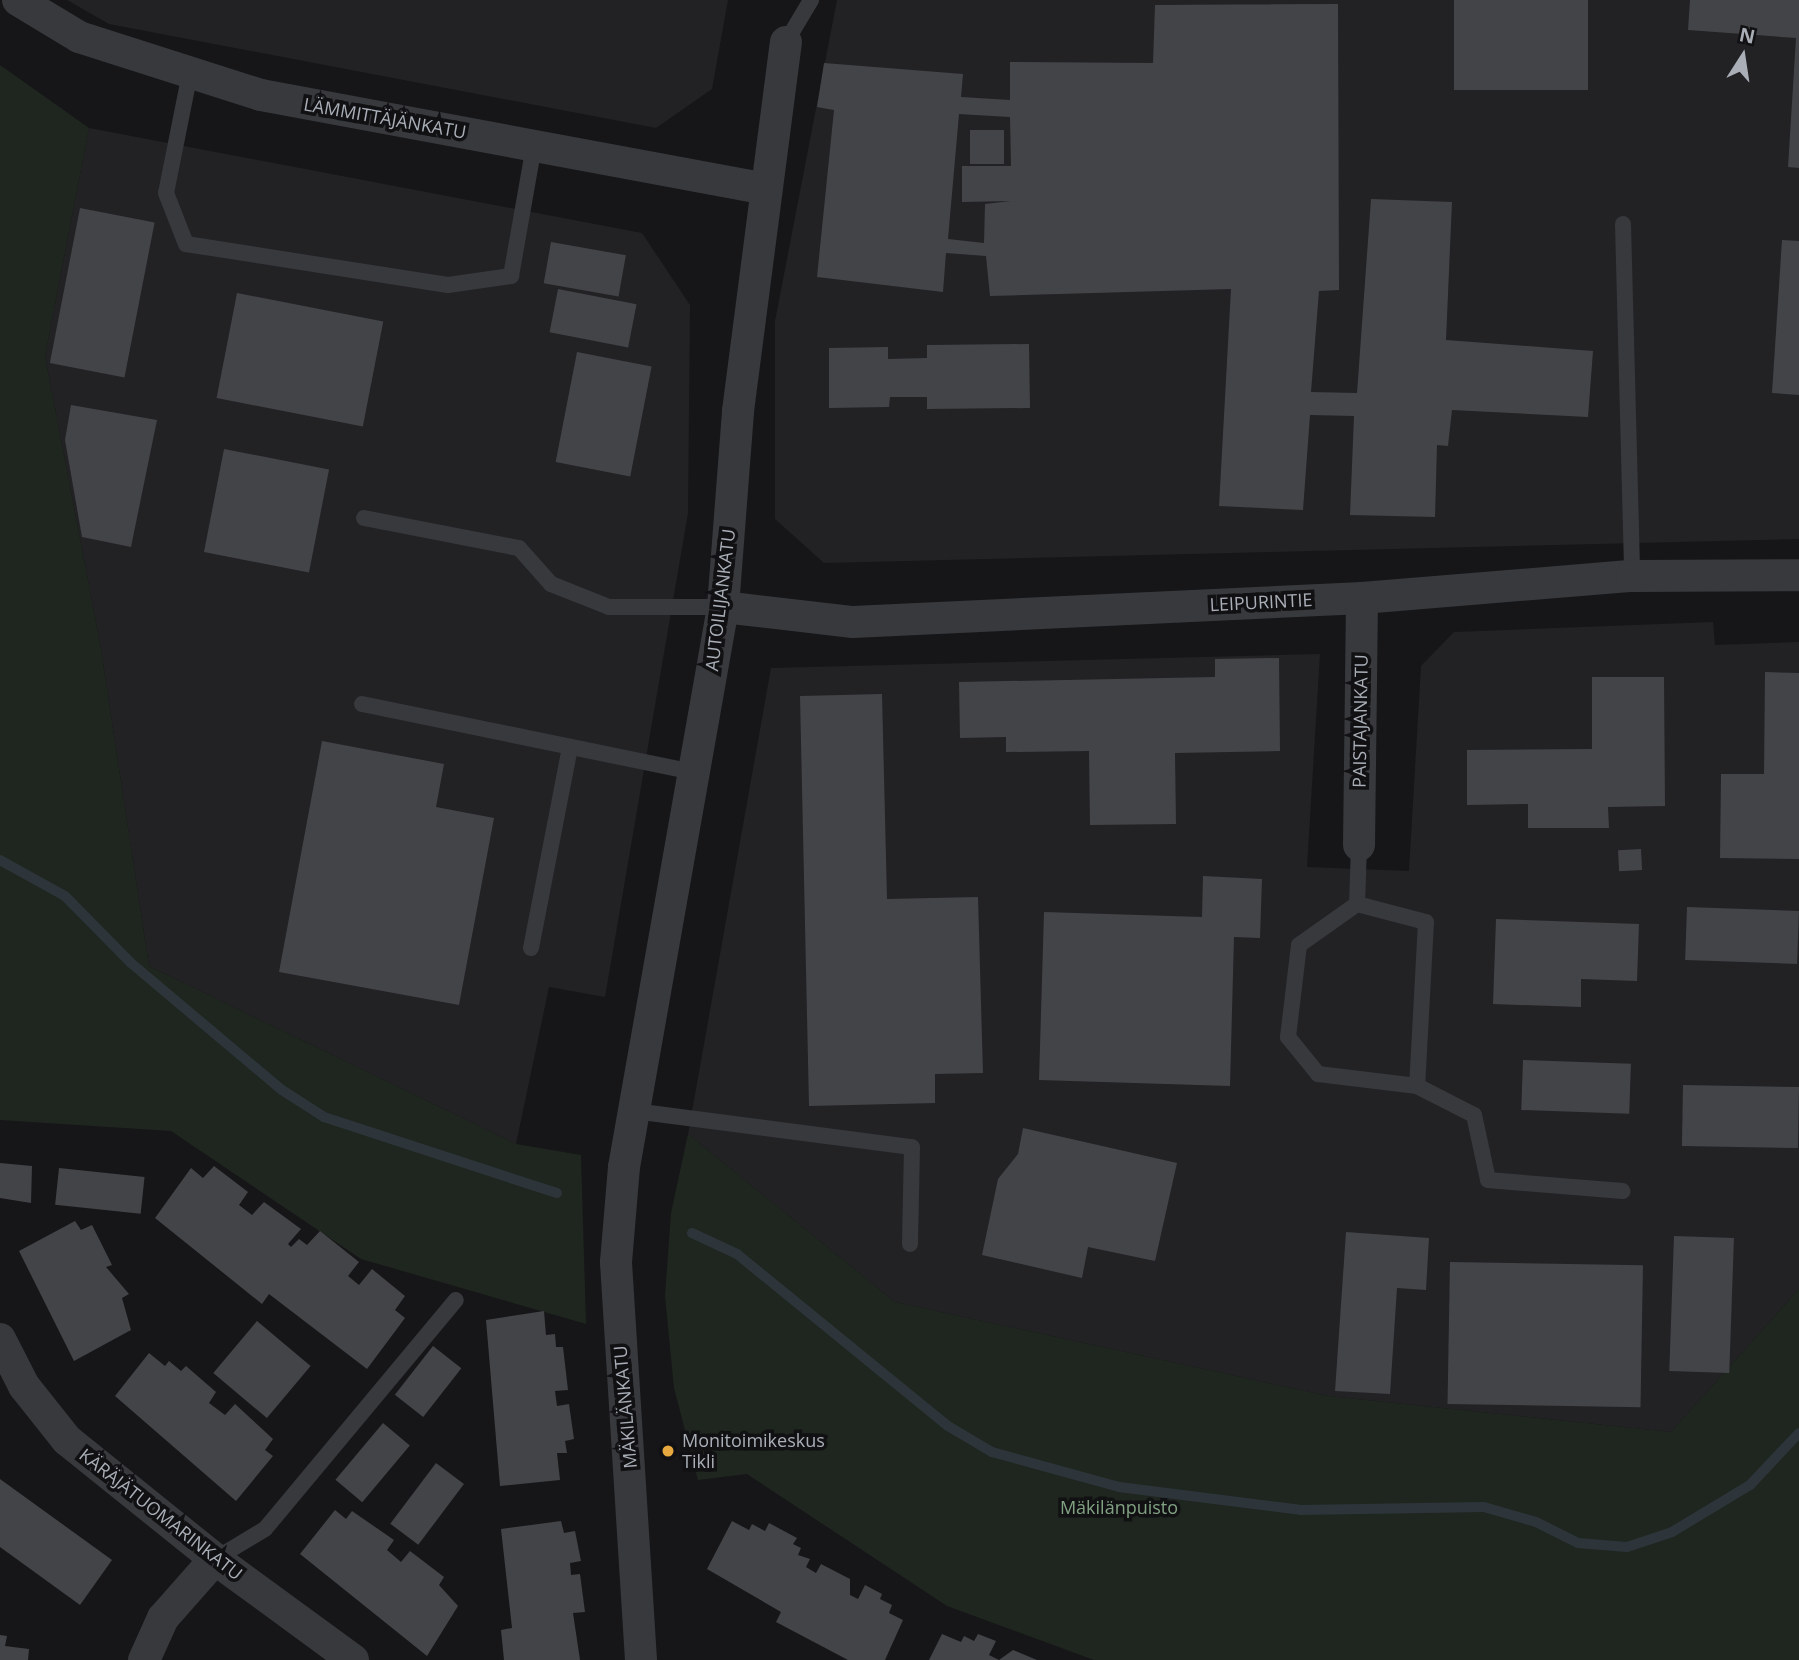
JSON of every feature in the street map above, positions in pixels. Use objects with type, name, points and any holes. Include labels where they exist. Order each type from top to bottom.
[{"type":"street","name":"LÄMMITTÄJÄNKATU","points":[[18,0],[79,37],[261,95],[766,189]]},
{"type":"street","name":"AUTOILIJANKATU","points":[[627,1154],[723,607],[738,411],[786,42]]},
{"type":"street","name":"LEIPURINTIE","points":[[723,607],[853,622],[1362,597],[1632,576],[1799,575]]},
{"type":"street","name":"PAISTAJANKATU","points":[[1359,845],[1362,597]]},
{"type":"street","name":"MÄKILÄNKATU","points":[[627,1154],[616,1297],[641,1660]]},
{"type":"street","name":"KÄRÄJÄTUOMARINKATU","points":[[0,1339],[24,1386],[67,1440],[215,1559],[353,1660]]},
{"type":"street","points":[[144,1660],[163,1618],[215,1559]]},
{"type":"lane","points":[[786,42],[811,0]]},
{"type":"lane","points":[[190,73],[166,193],[186,244],[448,285],[511,276],[534,145]]},
{"type":"lane","points":[[1623,224],[1632,576]]},
{"type":"lane","points":[[364,518],[519,548],[551,584],[609,607],[723,607]]},
{"type":"lane","points":[[362,704],[694,772]]},
{"type":"lane","points":[[531,948],[570,747]]},
{"type":"lane","points":[[1357,904],[1359,845]]},
{"type":"lane","points":[[1417,1086],[1426,922],[1357,904],[1299,945],[1288,1037],[1318,1074],[1417,1086],[1474,1115],[1488,1180],[1623,1191]]},
{"type":"lane","points":[[634,1111],[912,1147],[910,1244]]},
{"type":"lane","points":[[215,1559],[265,1530],[456,1300]]},
{"type":"shaded area","points":[[67,0],[728,0],[712,89],[656,128],[109,24]]},
{"type":"shaded area","points":[[837,0],[1799,0],[1799,539],[824,563],[775,519],[775,321]]},
{"type":"shaded area","points":[[89,128],[642,233],[690,305],[688,513],[605,997],[549,987],[516,1144],[149,966],[100,643],[45,356]]},
{"type":"shaded area","points":[[1713,622],[1715,645],[1799,642],[1799,1289],[1671,1432],[1328,1396],[895,1302],[688,1134],[771,668],[1320,654],[1307,867],[1409,871],[1421,666],[1454,632]]},
{"type":"green space","points":[[0,65],[89,128],[45,356],[100,643],[149,966],[516,1144],[581,1155],[586,1324],[361,1259],[171,1131],[0,1120]]},
{"type":"green space","name":"Mäkilänpuisto","points":[[688,1134],[895,1302],[1328,1396],[1671,1432],[1799,1289],[1799,1660],[1094,1660],[947,1606],[747,1474],[698,1480],[674,1388],[665,1296],[671,1213]]},
{"type":"building","points":[[1454,0],[1588,0],[1588,90],[1454,90]]},
{"type":"building","points":[[1690,0],[1799,0],[1799,168],[1788,167],[1796,38],[1688,30]]},
{"type":"building","points":[[1338,4],[1339,290],[1319,291],[1311,392],[1357,393],[1371,199],[1452,202],[1446,340],[1593,351],[1588,417],[1452,410],[1448,446],[1437,445],[1435,517],[1350,515],[1354,416],[1310,415],[1303,510],[1219,506],[1231,289],[990,296],[986,256],[946,253],[943,292],[817,277],[834,110],[817,107],[824,63],[963,74],[961,97],[1010,100],[1010,62],[1153,63],[1155,5]],"holes":[[[959,114],[1010,117],[1011,166],[962,166],[962,202],[1011,201],[985,204],[984,243],[948,239]]]},
{"type":"building","points":[[970,130],[1004,130],[1004,164],[970,164]]},
{"type":"building","points":[[80,208],[155,223],[124,378],[50,363]]},
{"type":"building","points":[[1782,240],[1799,241],[1799,395],[1772,393]]},
{"type":"building","points":[[551,242],[626,255],[619,297],[544,283]]},
{"type":"building","points":[[558,289],[637,304],[628,347],[550,332]]},
{"type":"building","points":[[237,293],[383,321],[363,426],[217,398]]},
{"type":"building","points":[[1029,344],[1030,408],[927,409],[927,397],[890,397],[889,407],[829,408],[829,348],[888,347],[888,359],[927,358],[927,345]]},
{"type":"building","points":[[577,352],[652,367],[630,476],[556,462]]},
{"type":"building","points":[[71,405],[157,420],[131,547],[82,537],[65,440]]},
{"type":"building","points":[[224,449],[329,469],[309,572],[204,552]]},
{"type":"building","points":[[1279,658],[1280,751],[1175,753],[1176,824],[1090,825],[1089,751],[1006,752],[1006,737],[960,738],[959,682],[1215,677],[1215,659]]},
{"type":"building","points":[[1765,672],[1799,673],[1799,859],[1720,858],[1721,774],[1764,774]]},
{"type":"building","points":[[1592,677],[1664,677],[1665,806],[1608,807],[1609,828],[1528,828],[1528,804],[1467,805],[1467,750],[1592,749]]},
{"type":"building","points":[[882,694],[887,899],[978,897],[983,1073],[935,1074],[935,1103],[809,1106],[800,696]]},
{"type":"building","points":[[322,741],[444,764],[436,807],[494,818],[459,1005],[279,972]]},
{"type":"building","points":[[1641,849],[1642,870],[1619,871],[1618,850]]},
{"type":"building","points":[[1203,876],[1262,879],[1260,938],[1234,937],[1230,1086],[1039,1080],[1044,912],[1202,917]]},
{"type":"building","points":[[1687,907],[1799,911],[1797,964],[1685,960]]},
{"type":"building","points":[[1496,919],[1639,924],[1637,981],[1581,979],[1581,1007],[1493,1004]]},
{"type":"building","points":[[1523,1060],[1631,1064],[1629,1114],[1521,1110]]},
{"type":"building","points":[[1683,1085],[1799,1087],[1798,1148],[1682,1146]]},
{"type":"building","points":[[1023,1128],[1177,1163],[1155,1261],[1088,1247],[1082,1278],[982,1255],[998,1179],[1018,1154]]},
{"type":"building","points":[[0,1163],[32,1166],[31,1203],[0,1198]]},
{"type":"building","points":[[214,1166],[248,1192],[239,1205],[252,1215],[264,1202],[301,1229],[288,1244],[291,1247],[299,1239],[307,1245],[320,1231],[359,1262],[348,1276],[359,1285],[372,1269],[405,1296],[395,1310],[405,1318],[367,1369],[269,1294],[262,1304],[155,1218],[191,1168],[203,1178]]},
{"type":"building","points":[[59,1168],[145,1177],[141,1214],[55,1205]]},
{"type":"building","points":[[75,1221],[81,1230],[92,1225],[112,1265],[106,1267],[129,1294],[122,1298],[131,1330],[74,1361],[19,1251]]},
{"type":"building","points":[[1346,1232],[1429,1238],[1426,1290],[1397,1288],[1390,1394],[1335,1391]]},
{"type":"building","points":[[1674,1236],[1734,1238],[1729,1373],[1669,1371]]},
{"type":"building","points":[[1450,1262],[1643,1265],[1640,1407],[1448,1404]]},
{"type":"building","points":[[544,1311],[546,1335],[555,1334],[556,1347],[563,1347],[568,1390],[555,1391],[557,1406],[569,1404],[574,1439],[565,1441],[567,1453],[557,1453],[560,1480],[500,1486],[486,1320]]},
{"type":"building","points":[[257,1321],[311,1366],[267,1418],[213,1373]]},
{"type":"building","points":[[433,1346],[461,1368],[423,1417],[395,1395]]},
{"type":"building","points":[[149,1353],[165,1366],[169,1361],[181,1371],[186,1366],[216,1392],[209,1403],[225,1415],[235,1404],[273,1439],[265,1450],[273,1456],[236,1501],[115,1396]]},
{"type":"building","points":[[383,1423],[410,1445],[362,1502],[335,1480]]},
{"type":"building","points":[[436,1463],[464,1484],[418,1545],[390,1524]]},
{"type":"building","points":[[0,1479],[112,1560],[80,1605],[0,1547]]},
{"type":"building","points":[[335,1510],[346,1519],[352,1511],[394,1540],[387,1550],[401,1562],[410,1551],[444,1577],[439,1585],[458,1606],[427,1656],[300,1554]]},
{"type":"building","points":[[561,1521],[564,1533],[575,1531],[581,1561],[570,1563],[571,1575],[580,1574],[585,1612],[573,1613],[580,1660],[504,1660],[501,1630],[512,1628],[501,1529]]},
{"type":"building","points":[[732,1521],[749,1530],[752,1524],[765,1531],[769,1523],[797,1538],[793,1544],[801,1548],[798,1555],[810,1559],[806,1567],[816,1573],[821,1564],[850,1579],[850,1595],[858,1599],[865,1585],[882,1594],[880,1599],[892,1605],[889,1613],[903,1620],[885,1660],[848,1660],[776,1622],[781,1612],[707,1569]]},
{"type":"building","points":[[942,1634],[961,1642],[964,1636],[974,1641],[978,1634],[996,1641],[989,1655],[999,1660],[929,1660]]},
{"type":"building","points":[[0,1635],[7,1636],[5,1646],[29,1649],[28,1660],[0,1660]]},
{"type":"building","points":[[1013,1650],[1037,1660],[999,1660]]},
{"type":"waterway","points":[[0,860],[65,896],[131,963],[282,1090],[324,1117],[557,1193]]},
{"type":"waterway","points":[[692,1233],[737,1254],[948,1426],[992,1452],[1119,1487],[1300,1510],[1484,1507],[1536,1522],[1578,1543],[1627,1547],[1672,1532],[1750,1485],[1799,1433]]},
{"type":"place","name":"Monitoimikeskus Tikli","points":[[668,1451]]}]
